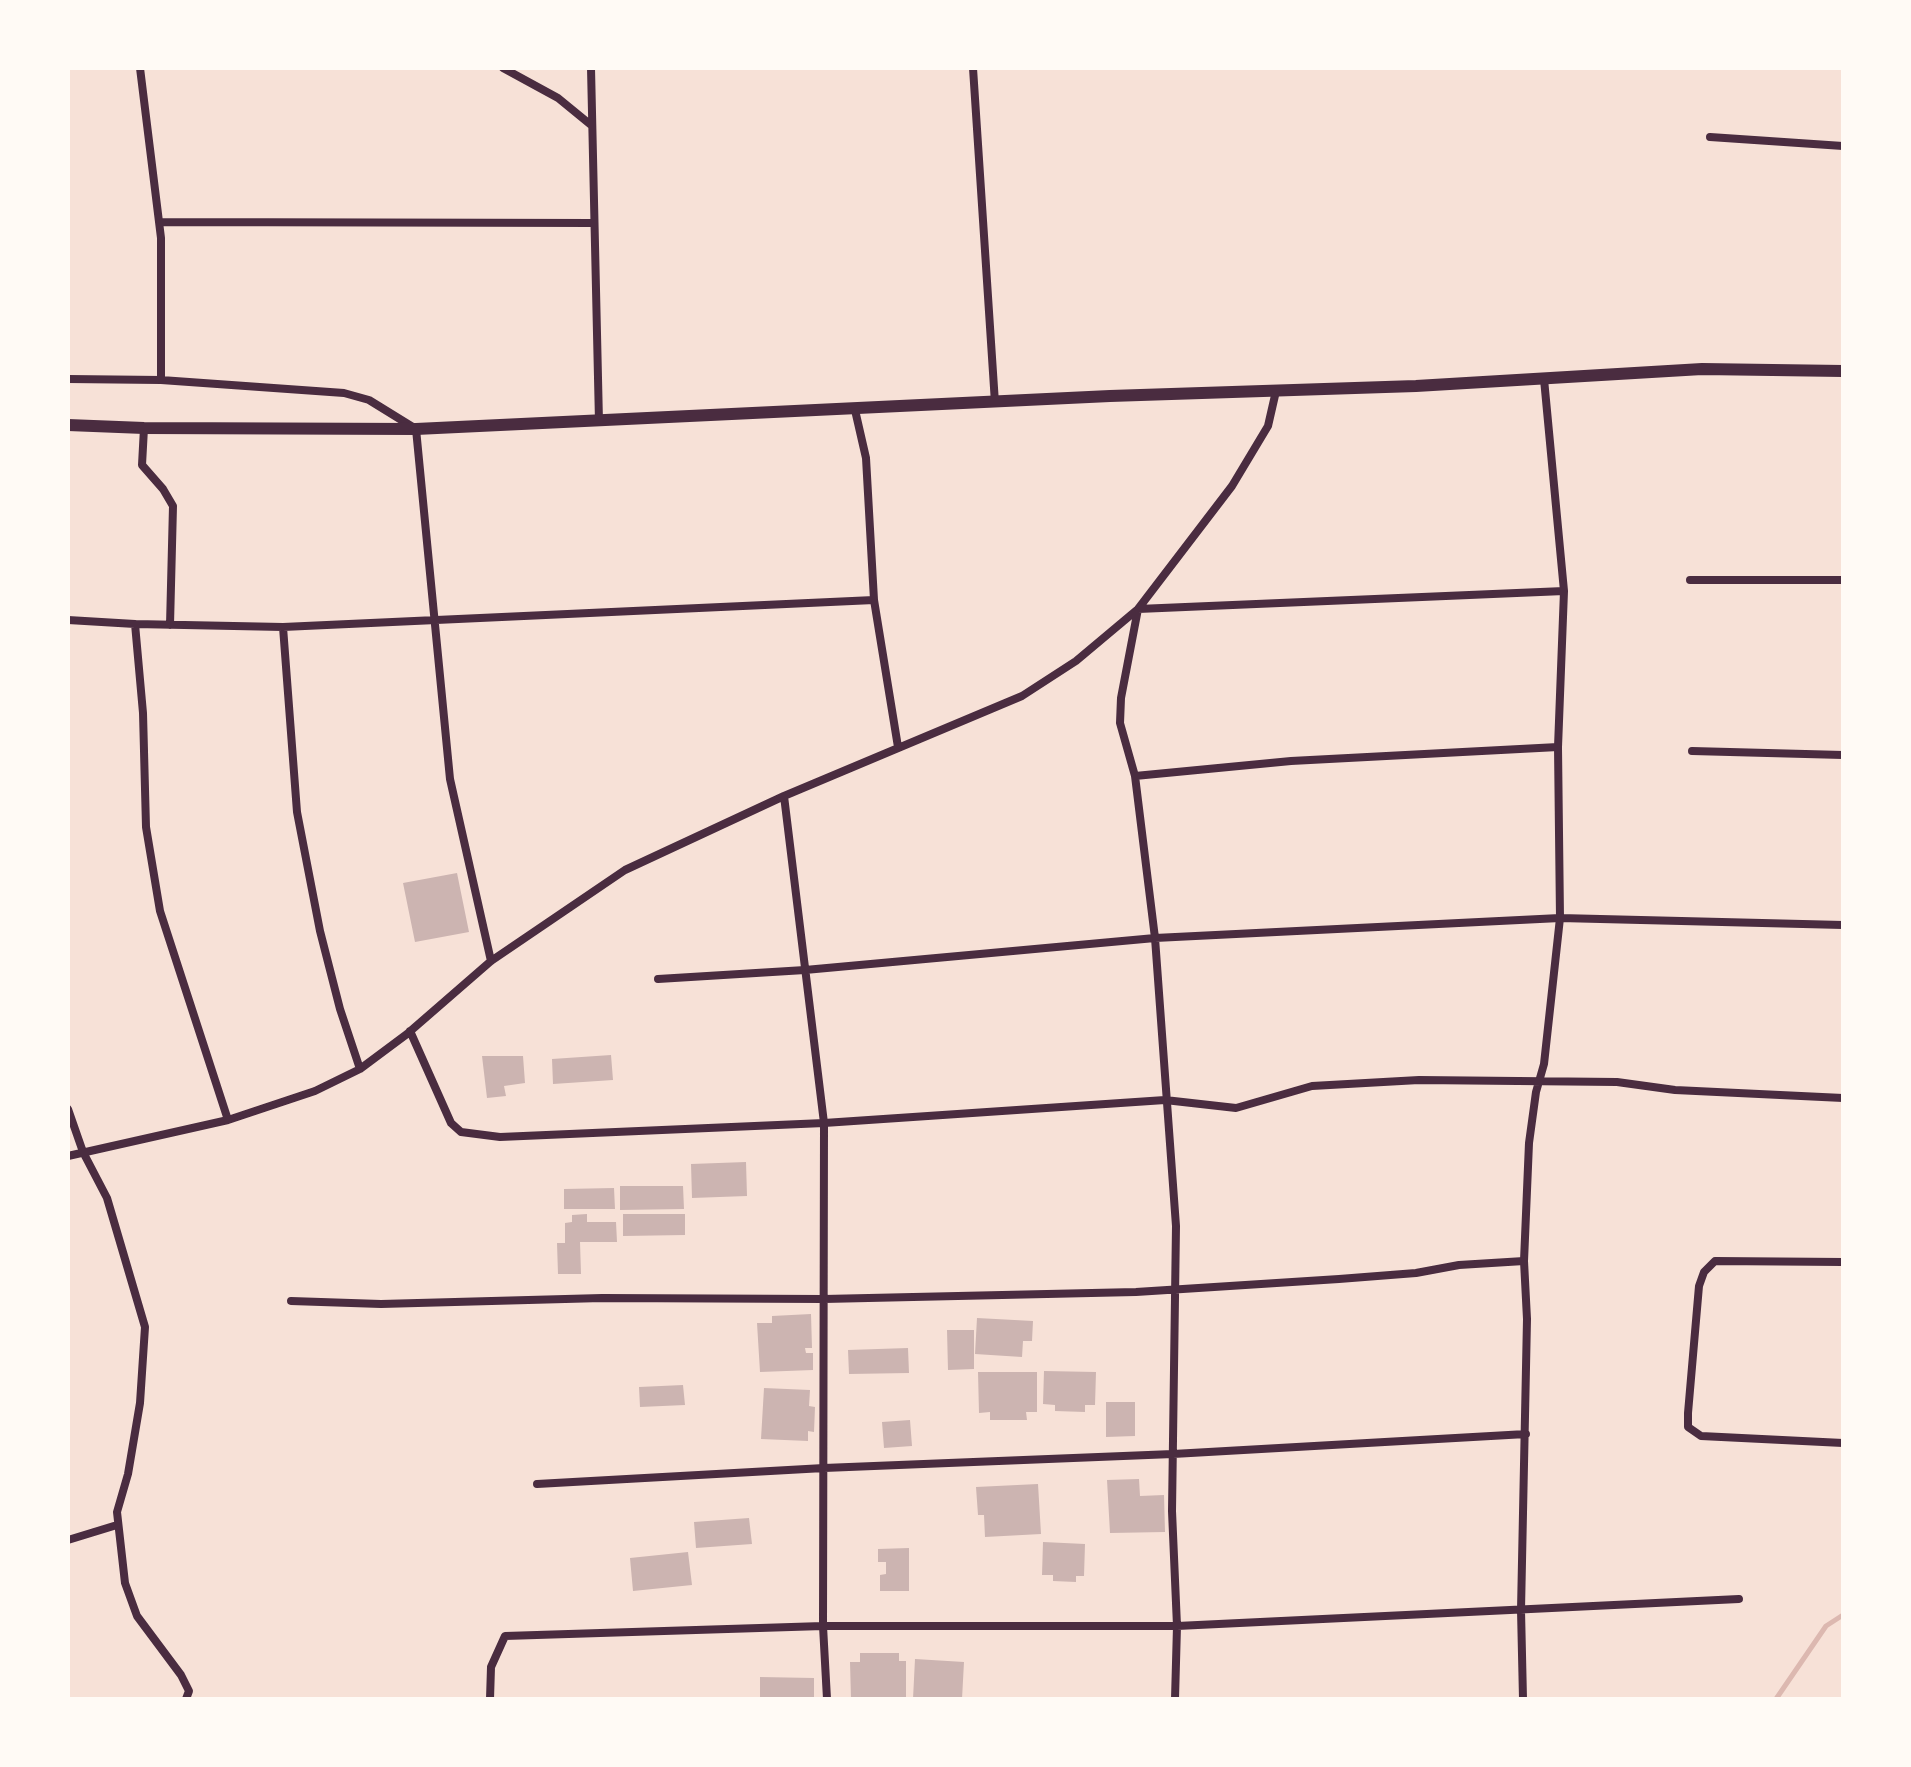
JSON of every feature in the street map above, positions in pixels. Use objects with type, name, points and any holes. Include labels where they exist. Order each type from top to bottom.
[{"type":"street","points":[[140,68],[159,222],[161,380]]},
{"type":"street","points":[[503,68],[558,98],[591,125]]},
{"type":"street","points":[[591,68],[599,422]]},
{"type":"street","points":[[973,68],[995,403]]},
{"type":"street","points":[[1710,137],[1843,146]]},
{"type":"street","points":[[159,222],[593,223]]},
{"type":"street","points":[[68,425],[416,429],[1544,379],[1702,369],[1843,371]]},
{"type":"street","points":[[68,379],[161,380],[344,393],[369,400],[416,429]]},
{"type":"street","points":[[1523,1699],[1521,1610],[1527,1319],[1524,1261],[1529,1143],[1538,1082],[1544,1064],[1560,918],[1558,747],[1564,591],[1544,379]]},
{"type":"street","points":[[68,1156],[228,1120],[315,1091],[360,1069],[410,1031],[491,961],[625,870],[784,796],[1022,696],[1076,661],[1138,609],[1232,486],[1268,426],[1276,391]]},
{"type":"street","points":[[855,410],[866,458],[874,600],[898,747]]},
{"type":"street","points":[[144,428],[142,465],[173,506],[170,625]]},
{"type":"street","points":[[416,429],[450,779],[491,961]]},
{"type":"street","points":[[1690,580],[1843,580]]},
{"type":"street","points":[[1138,609],[1564,591]]},
{"type":"street","points":[[68,620],[283,627],[874,600]]},
{"type":"street","points":[[1138,609],[1121,698],[1120,723],[1135,776],[1155,938],[1176,1226],[1172,1511],[1177,1626],[1175,1699]]},
{"type":"street","points":[[135,624],[143,713],[146,827],[160,911],[228,1120]]},
{"type":"street","points":[[283,627],[297,812],[320,931],[340,1009],[360,1069]]},
{"type":"street","points":[[1135,776],[1291,761],[1558,747]]},
{"type":"street","points":[[1692,751],[1843,755]]},
{"type":"street","points":[[784,796],[824,1123],[823,1626],[827,1699]]},
{"type":"street","points":[[658,979],[805,970],[1155,938],[1560,918],[1843,925]]},
{"type":"street","points":[[410,1031],[451,1123],[461,1132],[500,1137],[824,1123],[1165,1100],[1236,1108],[1312,1086],[1444,1079],[1617,1082],[1675,1090],[1843,1098]]},
{"type":"street","points":[[68,1109],[83,1152],[107,1198],[145,1327],[140,1403],[128,1474],[117,1512],[125,1583],[137,1616],[181,1675],[189,1691],[186,1699]]},
{"type":"street","points":[[291,1301],[381,1304],[602,1298],[824,1299],[1136,1292],[1416,1273],[1459,1265],[1524,1261]]},
{"type":"street","points":[[1843,1262],[1715,1261],[1704,1272],[1699,1286],[1688,1413],[1688,1427],[1701,1436],[1843,1443]]},
{"type":"street","points":[[537,1484],[1526,1434]]},
{"type":"street","points":[[68,1540],[117,1525]]},
{"type":"street","points":[[490,1699],[491,1667],[505,1636],[823,1626],[1177,1626],[1739,1599]]},
{"type":"building","points":[[457,873],[469,932],[415,942],[403,883]]},
{"type":"building","points":[[611,1055],[613,1080],[553,1084],[552,1059]]},
{"type":"building","points":[[482,1056],[523,1056],[525,1083],[504,1086],[506,1096],[487,1098]]},
{"type":"building","points":[[746,1162],[747,1196],[692,1198],[691,1164]]},
{"type":"building","points":[[620,1186],[683,1186],[684,1209],[620,1210]]},
{"type":"building","points":[[614,1188],[615,1209],[564,1209],[564,1189]]},
{"type":"building","points":[[587,1214],[587,1222],[616,1222],[617,1242],[580,1242],[581,1274],[558,1274],[557,1243],[565,1243],[565,1223],[572,1222],[572,1215]]},
{"type":"building","points":[[623,1214],[685,1214],[685,1235],[623,1236]]},
{"type":"building","points":[[811,1314],[812,1348],[805,1348],[806,1353],[813,1353],[813,1370],[760,1372],[757,1323],[772,1323],[772,1316]]},
{"type":"building","points":[[977,1318],[1033,1321],[1032,1341],[1023,1341],[1022,1357],[975,1354]]},
{"type":"building","points":[[947,1330],[974,1330],[974,1369],[948,1370]]},
{"type":"building","points":[[908,1348],[909,1373],[849,1374],[848,1350]]},
{"type":"building","points":[[1044,1371],[1096,1372],[1095,1405],[1085,1405],[1085,1412],[1055,1411],[1055,1405],[1043,1404]]},
{"type":"building","points":[[978,1372],[1037,1372],[1037,1412],[1026,1412],[1027,1420],[990,1420],[990,1412],[979,1413]]},
{"type":"building","points":[[683,1385],[685,1405],[640,1407],[639,1387]]},
{"type":"building","points":[[764,1388],[810,1390],[809,1406],[815,1407],[814,1432],[808,1431],[808,1441],[761,1439]]},
{"type":"building","points":[[1106,1402],[1135,1402],[1135,1436],[1106,1437]]},
{"type":"building","points":[[910,1420],[912,1446],[884,1448],[882,1422]]},
{"type":"building","points":[[1139,1479],[1140,1496],[1164,1495],[1165,1532],[1110,1533],[1107,1480]]},
{"type":"building","points":[[1038,1484],[1041,1534],[985,1537],[984,1515],[978,1515],[976,1487]]},
{"type":"building","points":[[749,1518],[752,1544],[696,1548],[694,1522]]},
{"type":"building","points":[[1043,1542],[1085,1544],[1084,1576],[1076,1576],[1076,1582],[1053,1581],[1053,1575],[1042,1575]]},
{"type":"building","points":[[909,1548],[909,1591],[880,1591],[880,1575],[886,1574],[886,1562],[878,1562],[878,1549]]},
{"type":"building","points":[[688,1552],[692,1585],[633,1591],[630,1558]]},
{"type":"building","points":[[860,1653],[899,1653],[899,1661],[906,1661],[906,1699],[851,1699],[850,1662],[860,1662]]},
{"type":"building","points":[[915,1659],[964,1662],[962,1699],[913,1699]]},
{"type":"building","points":[[760,1677],[814,1678],[814,1699],[760,1699]]},
{"type":"waterway","points":[[1776,1699],[1826,1626],[1843,1615]]}]
